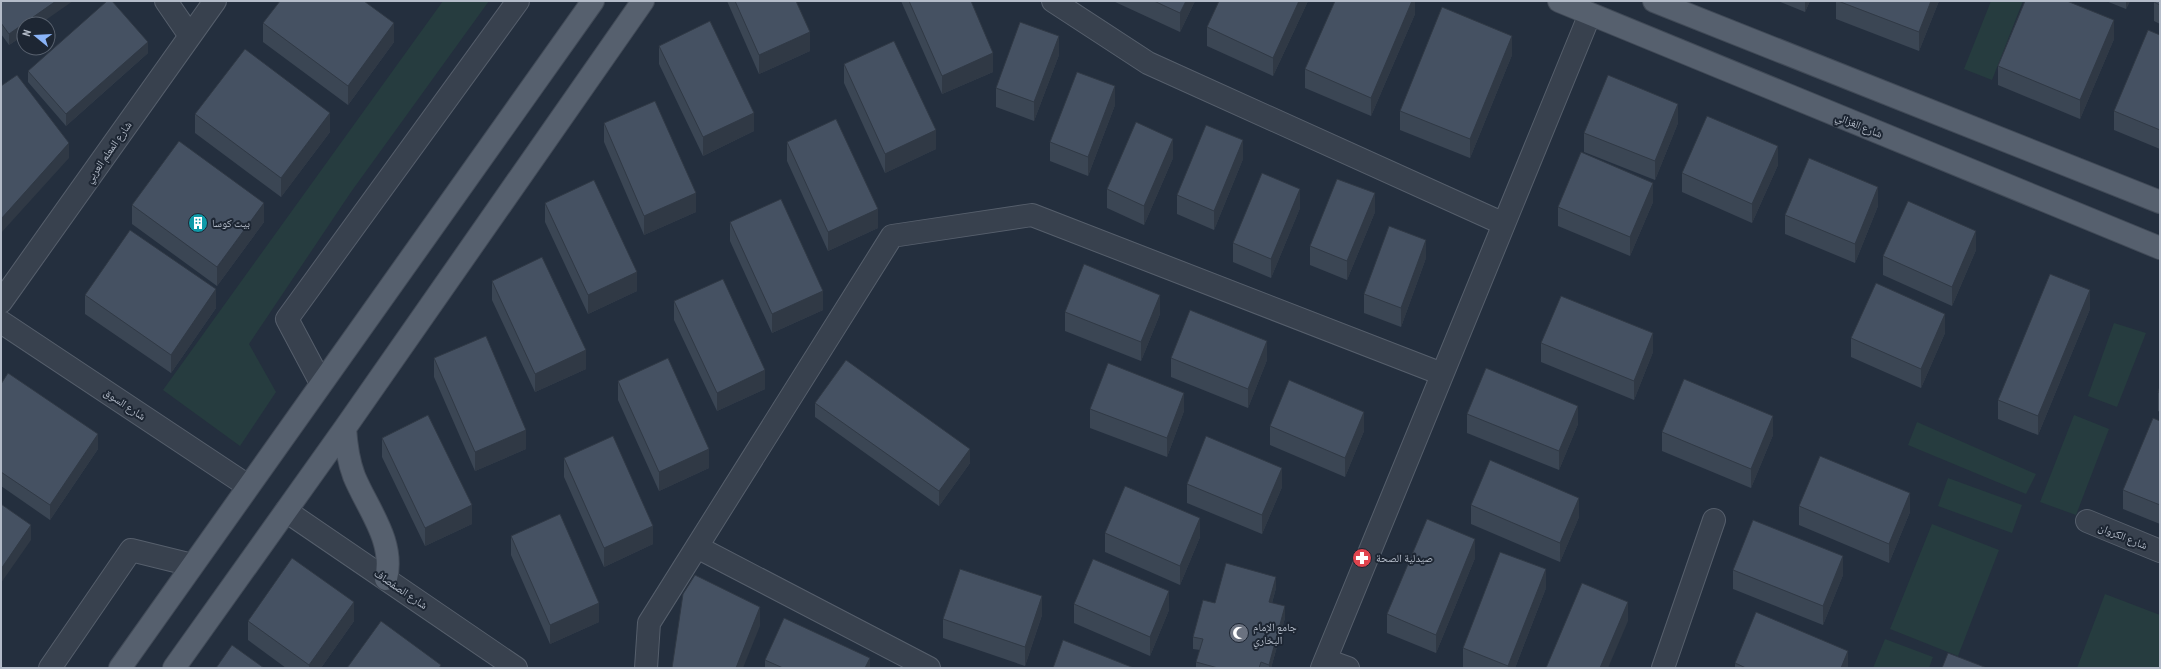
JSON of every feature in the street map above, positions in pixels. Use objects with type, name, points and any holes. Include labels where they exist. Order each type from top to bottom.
[{"type":"main road","points":[[120,668],[593,1]]},
{"type":"main road","points":[[174,668],[345,428],[643,1]]},
{"type":"main road","name":"شارع الغزالي","points":[[1559,1],[2160,248]]},
{"type":"main road","points":[[1654,1],[2160,202]]},
{"type":"main road","points":[[345,428],[348,455],[354,476],[386,545],[388,568],[386,579]]},
{"type":"street","points":[[166,1],[190,36]]},
{"type":"street","name":"شارع المعلم العربي","points":[[1,302],[215,1]]},
{"type":"street","points":[[321,384],[286,319],[518,1]]},
{"type":"street","points":[[1053,1],[1148,63],[1504,224]]},
{"type":"street","points":[[1348,668],[1324,664],[1590,14]]},
{"type":"street","points":[[646,668],[649,623],[892,236],[1032,215],[1442,374]]},
{"type":"street","name":"شارع السوق","points":[[1,322],[248,486]]},
{"type":"street","name":"شارع الصفصاف","points":[[286,511],[516,668]]},
{"type":"street","points":[[1663,668],[1714,520]]},
{"type":"street","name":"شارع الكروان","points":[[2087,521],[2160,551]]},
{"type":"street","points":[[697,548],[929,668]]},
{"type":"street","points":[[50,668],[130,550],[192,565]]},
{"type":"green space","points":[[443,1],[489,1],[351,192],[249,344],[276,392],[240,446],[163,390]]},
{"type":"green space","points":[[1991,1],[2023,1],[1992,80],[1964,69]]},
{"type":"green space","points":[[2114,323],[2146,333],[2117,407],[2088,396]]},
{"type":"green space","points":[[2074,415],[2109,429],[2076,515],[2040,502]]},
{"type":"green space","points":[[1917,422],[2036,474],[2026,494],[1908,445]]},
{"type":"green space","points":[[1948,478],[2022,505],[2012,533],[1938,506]]},
{"type":"green space","points":[[1932,524],[1999,550],[1958,656],[1890,629]]},
{"type":"green space","points":[[2105,594],[2160,615],[2160,668],[2077,668]]},
{"type":"green space","points":[[1885,639],[1933,657],[1929,668],[1873,668]]},
{"type":"building","points":[[1,1],[56,1],[35,16],[16,16],[16,29],[9,34],[1,23]]},
{"type":"building","points":[[107,1],[112,1],[148,42],[66,114],[28,71],[45,56],[56,56],[56,46]]},
{"type":"building","points":[[280,1],[364,1],[394,23],[348,86],[263,23]]},
{"type":"building","points":[[735,1],[796,1],[810,32],[759,55]]},
{"type":"building","points":[[909,1],[971,1],[993,53],[942,76]]},
{"type":"building","points":[[1154,1],[1186,1],[1180,13]]},
{"type":"building","points":[[1219,1],[1299,1],[1273,58],[1207,27]]},
{"type":"building","points":[[1335,1],[1412,1],[1371,98],[1305,69]]},
{"type":"building","points":[[1838,1],[1931,1],[1919,32]]},
{"type":"building","points":[[2025,1],[2067,1],[2114,20],[2080,100],[1998,66]]},
{"type":"building","points":[[2160,1],[2160,5],[2154,2]]},
{"type":"building","points":[[1442,7],[1512,36],[1470,139],[1400,111]]},
{"type":"building","points":[[710,21],[754,113],[703,137],[659,46]]},
{"type":"building","points":[[1020,22],[1059,36],[1034,102],[996,88]]},
{"type":"building","points":[[2148,30],[2160,35],[2160,130],[2114,111]]},
{"type":"building","points":[[894,41],[936,130],[885,154],[844,64]]},
{"type":"building","points":[[245,49],[330,113],[281,178],[195,114]]},
{"type":"building","points":[[1077,72],[1115,86],[1088,157],[1050,142]]},
{"type":"building","points":[[17,75],[69,143],[1,219],[1,86]]},
{"type":"building","points":[[1608,75],[1678,104],[1655,161],[1584,133]]},
{"type":"building","points":[[655,101],[696,193],[644,216],[604,123]]},
{"type":"building","points":[[1707,116],[1778,146],[1752,204],[1682,173]]},
{"type":"building","points":[[836,119],[878,209],[828,232],[787,142]]},
{"type":"building","points":[[1136,122],[1173,139],[1144,206],[1107,189]]},
{"type":"building","points":[[1206,125],[1243,140],[1214,211],[1177,195]]},
{"type":"building","name":"بيت كوسا","points":[[179,141],[264,203],[217,267],[132,205]]},
{"type":"building","points":[[1581,152],[1653,183],[1630,237],[1558,207]]},
{"type":"building","points":[[1809,158],[1878,187],[1855,244],[1785,215]]},
{"type":"building","points":[[1262,173],[1300,189],[1271,259],[1233,243]]},
{"type":"building","points":[[1337,179],[1375,193],[1347,261],[1310,246]]},
{"type":"building","points":[[594,180],[637,272],[588,295],[545,203]]},
{"type":"building","points":[[781,199],[823,291],[772,314],[730,222]]},
{"type":"building","points":[[1908,201],[1976,231],[1952,287],[1883,256]]},
{"type":"building","points":[[1389,226],[1426,240],[1401,308],[1364,294]]},
{"type":"building","points":[[130,230],[216,289],[171,355],[85,295]]},
{"type":"building","points":[[542,257],[586,350],[535,374],[492,281]]},
{"type":"building","points":[[1084,264],[1160,295],[1141,342],[1065,312]]},
{"type":"building","points":[[2050,274],[2090,290],[2038,416],[1998,400]]},
{"type":"building","points":[[723,279],[765,370],[717,393],[674,301]]},
{"type":"building","points":[[1876,283],[1945,314],[1921,369],[1851,338]]},
{"type":"building","points":[[1561,296],[1653,333],[1634,381],[1541,343]]},
{"type":"building","points":[[1190,310],[1267,341],[1248,389],[1171,358]]},
{"type":"building","points":[[486,336],[526,430],[475,452],[434,358]]},
{"type":"building","points":[[668,358],[709,449],[659,472],[618,381]]},
{"type":"building","points":[[846,360],[970,449],[939,491],[815,403]]},
{"type":"building","points":[[1108,363],[1184,393],[1167,438],[1090,409]]},
{"type":"building","points":[[1486,368],[1578,406],[1559,451],[1467,414]]},
{"type":"building","points":[[8,373],[98,434],[50,505],[1,472],[1,384]]},
{"type":"building","points":[[1684,379],[1773,416],[1751,469],[1662,432]]},
{"type":"building","points":[[1289,380],[1364,412],[1345,458],[1270,426]]},
{"type":"building","points":[[428,415],[472,505],[425,528],[382,438]]},
{"type":"building","points":[[2153,418],[2160,421],[2160,505],[2123,490]]},
{"type":"building","points":[[613,436],[653,526],[604,548],[564,458]]},
{"type":"building","points":[[1206,436],[1282,468],[1262,515],[1187,484]]},
{"type":"building","points":[[1820,456],[1910,493],[1889,544],[1799,506]]},
{"type":"building","points":[[1490,460],[1579,498],[1560,543],[1471,505]]},
{"type":"building","points":[[1125,486],[1200,518],[1180,566],[1105,533]]},
{"type":"building","points":[[1,504],[31,525],[1,569]]},
{"type":"building","points":[[560,514],[599,603],[550,625],[511,536]]},
{"type":"building","points":[[1427,519],[1475,539],[1436,635],[1387,614]]},
{"type":"building","points":[[1753,520],[1843,556],[1823,606],[1733,570]]},
{"type":"building","points":[[1500,552],[1546,569],[1508,666],[1463,648]]},
{"type":"building","points":[[292,558],[354,602],[309,665],[248,621]]},
{"type":"building","points":[[1093,559],[1169,591],[1150,637],[1074,604]]},
{"type":"building","name":"جامع الإمام البخاري","points":[[1226,563],[1276,577],[1269,602],[1285,606],[1269,665],[1261,662],[1259,668],[1218,668],[1196,662],[1203,639],[1193,637],[1203,600],[1215,603]]},
{"type":"building","points":[[960,569],[1042,596],[1025,647],[943,619]]},
{"type":"building","points":[[695,575],[760,607],[736,668],[672,668],[683,594]]},
{"type":"building","points":[[1582,583],[1628,602],[1600,668],[1546,668]]},
{"type":"building","points":[[1756,612],[1848,651],[1841,668],[1746,668],[1735,663]]},
{"type":"building","points":[[784,618],[870,658],[865,668],[783,668],[765,660]]},
{"type":"building","points":[[381,621],[441,665],[439,668],[347,668]]},
{"type":"building","points":[[1063,640],[1134,668],[1053,668]]},
{"type":"building","points":[[232,645],[264,668],[216,668]]},
{"type":"building","points":[[1948,653],[1987,668],[1942,668]]},
{"type":"place","name":"بيت كوسا","points":[[198,223]]},
{"type":"place","name":"صيدلية الصحة","points":[[1362,558]]},
{"type":"place","name":"جامع الإمام البخاري","points":[[1239,633]]}]
